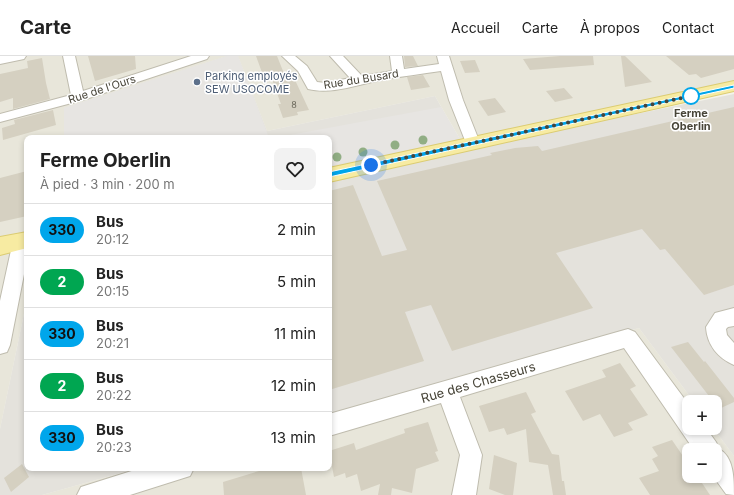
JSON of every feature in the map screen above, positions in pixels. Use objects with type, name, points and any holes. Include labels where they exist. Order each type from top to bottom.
[{"type":"main road","points":[[332,173],[734,86]]},
{"type":"main road","points":[[0,246],[24,240]]},
{"type":"street","points":[[0,60],[20,56]]},
{"type":"street","points":[[69,56],[78,97]]},
{"type":"street","name":"Rue de l'Ours","points":[[0,118],[78,97],[203,56]]},
{"type":"street","name":"Rue du Busard","points":[[288,56],[303,69],[313,86],[326,88],[398,73],[445,61],[456,100],[479,142]]},
{"type":"street","points":[[336,56],[359,80]]},
{"type":"street","points":[[396,56],[398,73]]},
{"type":"street","points":[[0,345],[24,240]]},
{"type":"street","points":[[734,317],[722,319],[716,327],[718,339],[723,346],[734,355]]},
{"type":"street","name":"Rue des Chasseurs","points":[[332,424],[628,338],[682,413]]},
{"type":"street","points":[[447,391],[471,455],[464,495]]},
{"type":"street","points":[[722,469],[734,486]]},
{"type":"street","points":[[89,495],[172,471]]},
{"type":"shaded area","points":[[0,56],[227,56],[64,108],[64,135],[24,135],[24,313],[0,429]]},
{"type":"shaded area","points":[[227,56],[238,56],[267,131],[435,96],[465,149],[734,94],[734,456],[718,435],[722,435],[722,395],[689,395],[639,328],[332,414],[332,135],[64,135],[64,108]]},
{"type":"shaded area","name":"Parking employés SEW USOCOME","points":[[227,56],[238,56],[268,135],[64,135],[64,108]]},
{"type":"shaded area","points":[[238,56],[734,56],[734,84],[460,139],[435,96],[267,131]]},
{"type":"shaded area","name":"Parking employés SEW USOCOME","points":[[441,107],[460,139],[332,165],[332,135],[290,135]]},
{"type":"shaded area","points":[[24,313],[24,471],[128,471],[42,495],[0,495],[0,429]]},
{"type":"shaded area","points":[[639,328],[689,395],[682,395],[682,435],[718,435],[734,456],[734,495],[42,495],[128,471],[332,471],[332,414]]},
{"type":"building","points":[[88,56],[135,56],[136,69],[95,81]]},
{"type":"building","points":[[256,56],[277,56],[287,81],[295,80],[309,110],[297,112],[298,115],[283,118],[278,104],[281,104],[271,77],[264,78]]},
{"type":"building","points":[[404,56],[413,56],[418,66],[405,67]]},
{"type":"building","points":[[560,56],[593,56],[594,65],[530,70],[523,59]]},
{"type":"building","points":[[621,56],[625,56],[652,82],[625,87]]},
{"type":"building","points":[[666,56],[734,56],[734,69],[701,78],[696,74],[689,75]]},
{"type":"building","points":[[42,58],[50,99],[13,109],[13,98],[0,102],[0,74],[28,68],[27,61]]},
{"type":"building","points":[[475,60],[480,72],[465,73],[460,61]]},
{"type":"building","points":[[423,75],[430,87],[411,90],[407,77]]},
{"type":"building","points":[[564,88],[573,98],[555,102],[546,91]]},
{"type":"building","points":[[495,98],[506,112],[488,116],[478,101]]},
{"type":"building","points":[[734,107],[734,285],[704,295],[665,249],[660,250],[642,229],[556,253],[593,308],[452,351],[431,305],[405,312],[424,361],[332,389],[332,190],[353,185],[382,256],[407,250],[377,181],[492,155],[490,153],[515,148],[538,146],[542,151]]},
{"type":"building","points":[[53,110],[56,125],[3,140],[2,128],[15,124],[14,120]]},
{"type":"building","points":[[24,172],[24,217],[0,222],[0,178]]},
{"type":"building","points":[[688,342],[734,398],[734,402],[722,408],[722,395],[708,395],[671,347]]},
{"type":"building","points":[[620,363],[636,386],[630,389],[648,415],[628,423],[633,430],[614,437],[600,414],[583,421],[565,391],[606,377],[602,370]]},
{"type":"building","points":[[526,392],[536,412],[531,414],[552,454],[559,455],[562,481],[564,481],[566,495],[553,495],[548,465],[529,462],[526,429],[507,435],[504,428],[489,432],[479,406]]},
{"type":"building","points":[[428,422],[438,451],[435,452],[439,461],[416,469],[412,493],[392,488],[391,495],[378,495],[380,484],[361,491],[357,474],[346,478],[345,473],[334,477],[332,467],[332,450],[354,443],[356,450],[405,433],[404,429]]},
{"type":"building","points":[[672,440],[682,455],[682,483],[702,483],[710,495],[650,495],[639,478],[659,471],[652,459],[658,456],[652,447]]},
{"type":"building","points":[[494,455],[517,463],[513,495],[505,495],[489,489]]},
{"type":"building","points":[[22,464],[24,471],[26,471],[29,477],[11,492],[4,478]]},
{"type":"building","points":[[259,471],[302,471],[306,495],[224,495],[223,482]]},
{"type":"bus line","name":"330","points":[[332,174],[734,86]]},
{"type":"place","name":"Parking employés SEW USOCOME","points":[[197,82]]},
{"type":"place","name":"Ferme Oberlin","points":[[691,96]]},
{"type":"route","points":[[371,165],[691,96]]}]
